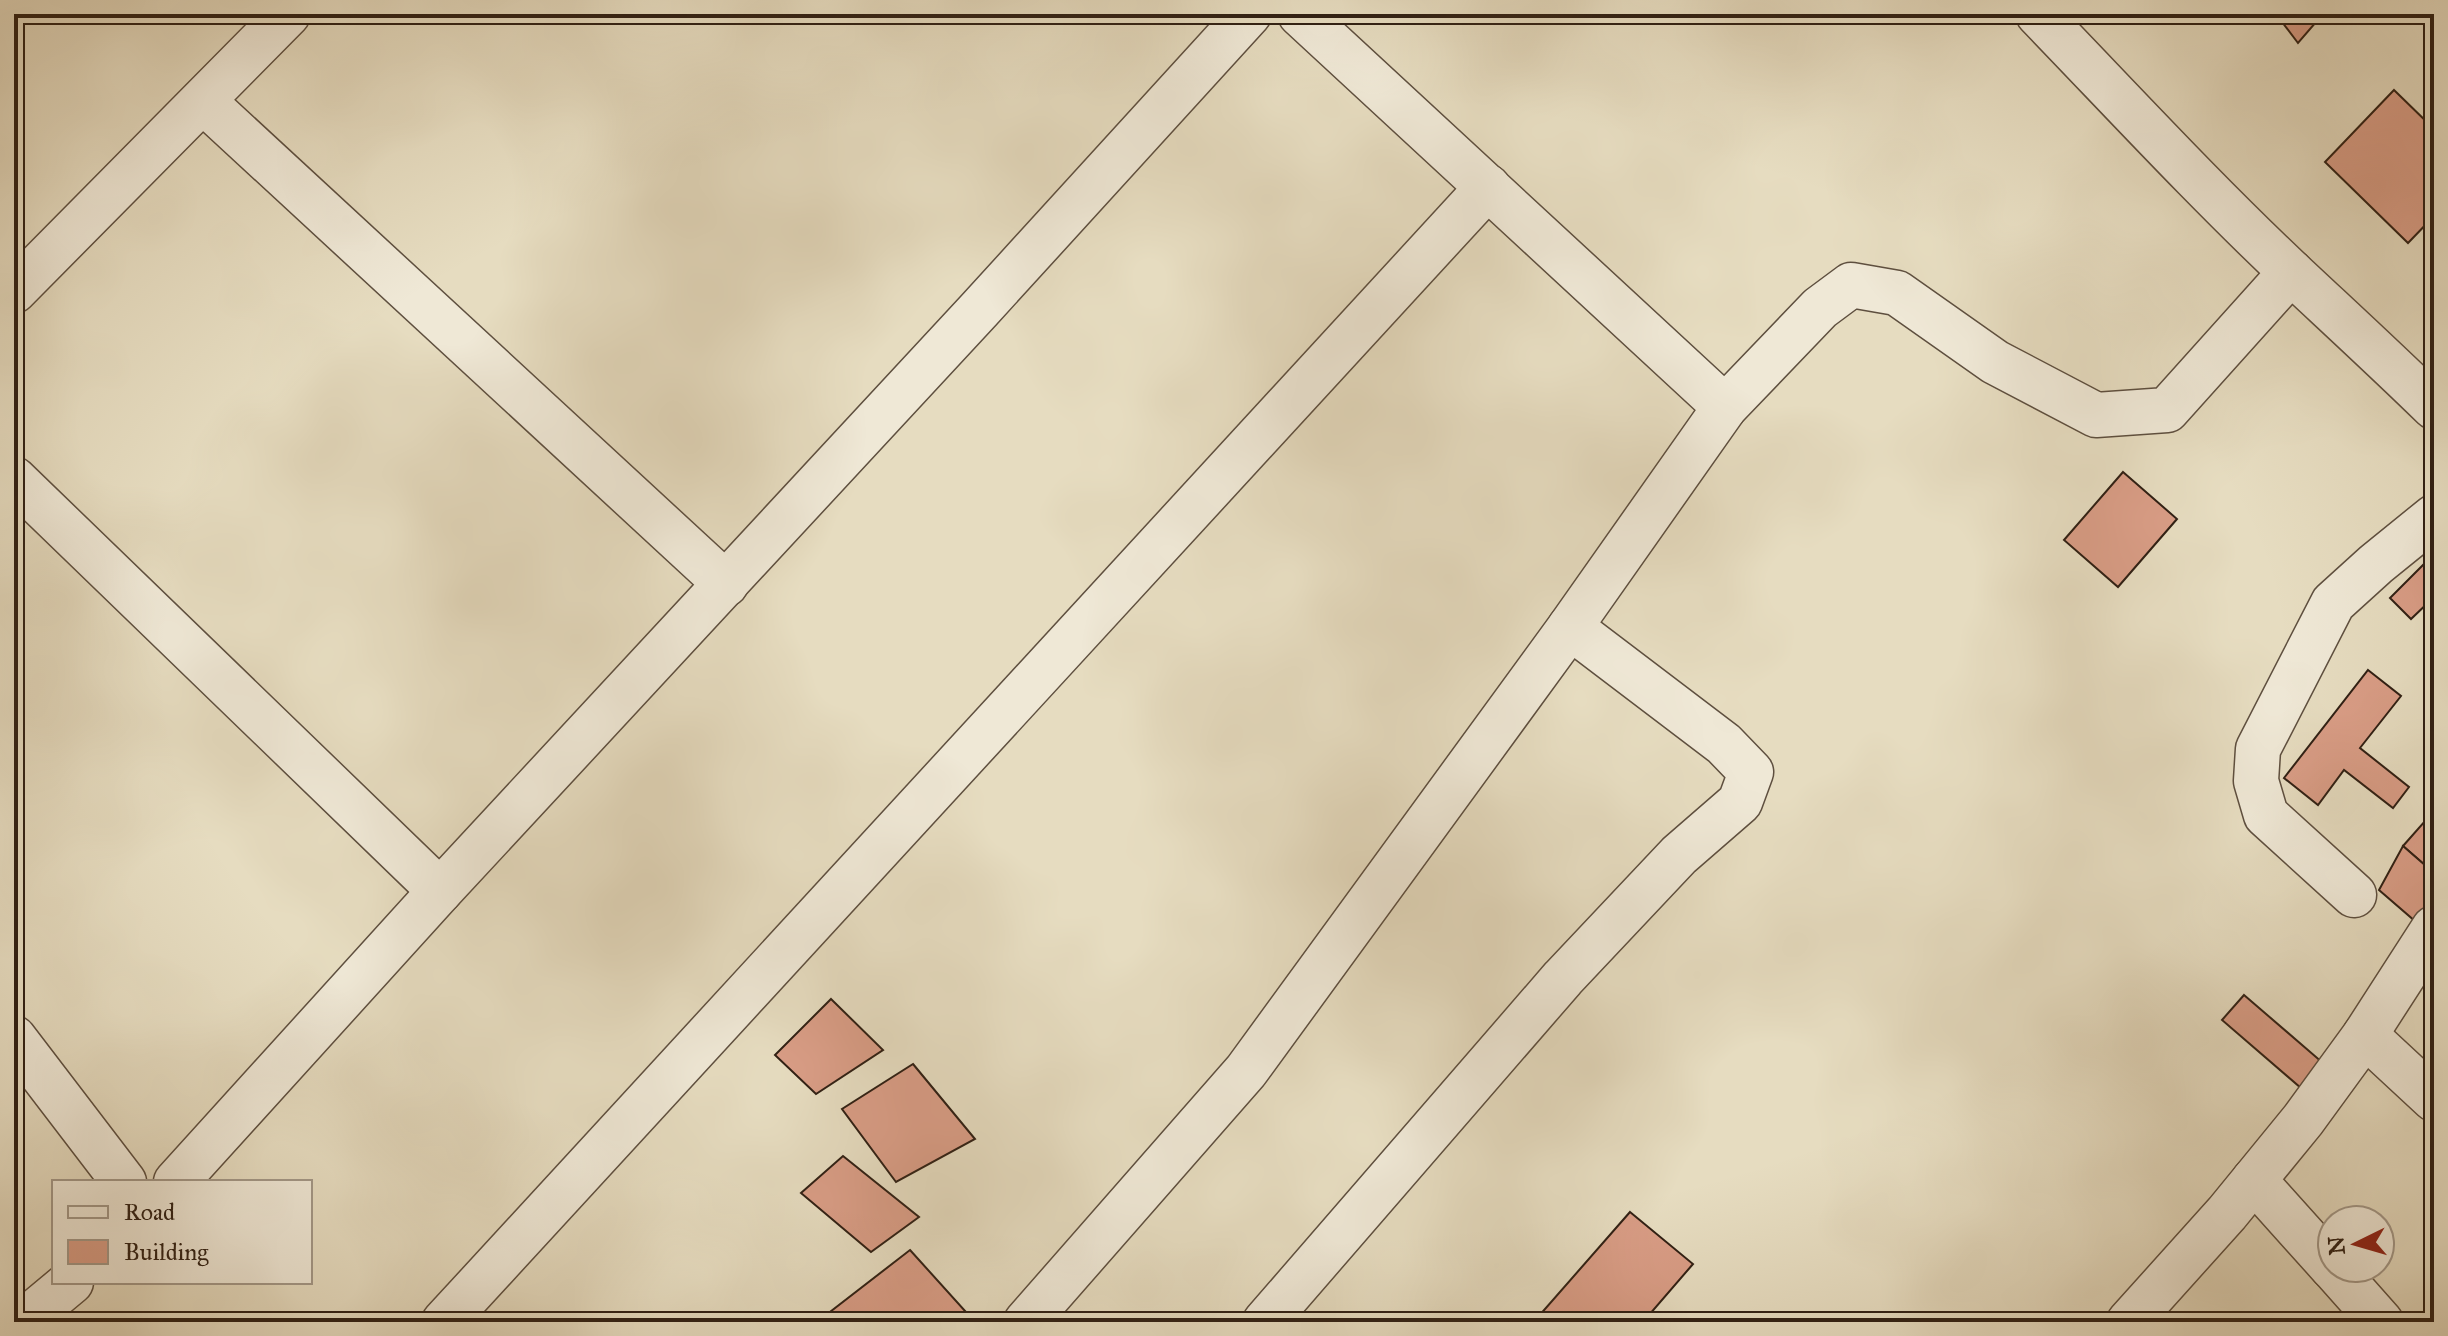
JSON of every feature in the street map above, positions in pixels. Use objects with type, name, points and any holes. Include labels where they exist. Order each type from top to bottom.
[{"type":"street","points":[[14,291],[288,14]]},
{"type":"street","points":[[178,1180],[440,891],[1249,14]]},
{"type":"street","points":[[1300,14],[1725,407]]},
{"type":"street","points":[[2058,21],[2183,165],[2434,407]]},
{"type":"street","points":[[203,101],[726,584]]},
{"type":"street","points":[[444,1322],[1488,187]]},
{"type":"street","points":[[1026,1322],[1246,1071],[1570,627],[1725,407],[1820,308],[1851,285],[1897,293],[1995,362],[2096,415],[2167,410],[2291,272]]},
{"type":"street","points":[[14,479],[440,891]]},
{"type":"street","points":[[2354,895],[2266,815],[2256,781],[2258,749],[2333,603],[2434,517]]},
{"type":"street","points":[[1265,1322],[1563,978],[1679,855],[1740,802],[1751,772],[1724,744],[1570,627]]},
{"type":"street","points":[[2129,1322],[2303,1120],[2365,1035],[2434,928]]},
{"type":"street","points":[[2365,1035],[2434,1099]]},
{"type":"street","points":[[14,1038],[122,1180]]},
{"type":"street","points":[[2254,1180],[2316,1250]]},
{"type":"street","points":[[23,1322],[69,1284]]},
{"type":"street","points":[[2347,1284],[2381,1322]]},
{"type":"building","points":[[2276,14],[2323,14],[2298,43]]},
{"type":"building","points":[[2394,90],[2434,129],[2434,216],[2408,243],[2325,162]]},
{"type":"building","points":[[2123,472],[2177,519],[2118,587],[2064,540]]},
{"type":"building","points":[[2429,559],[2434,564],[2434,597],[2411,619],[2390,598]]},
{"type":"building","points":[[2368,670],[2401,696],[2360,748],[2409,787],[2393,808],[2344,770],[2318,805],[2284,778]]},
{"type":"building","points":[[2425,821],[2434,828],[2434,873],[2403,846]]},
{"type":"building","points":[[2403,846],[2434,873],[2434,925],[2430,934],[2379,890]]},
{"type":"building","points":[[2244,995],[2323,1063],[2301,1088],[2222,1020]]},
{"type":"building","points":[[831,999],[883,1050],[816,1094],[775,1055]]},
{"type":"building","points":[[913,1064],[975,1139],[896,1182],[842,1109]]},
{"type":"building","points":[[843,1156],[919,1217],[871,1252],[801,1193]]},
{"type":"building","points":[[1630,1212],[1693,1264],[1643,1322],[1543,1322],[1538,1317]]},
{"type":"building","points":[[910,1250],[975,1322],[817,1322]]}]
